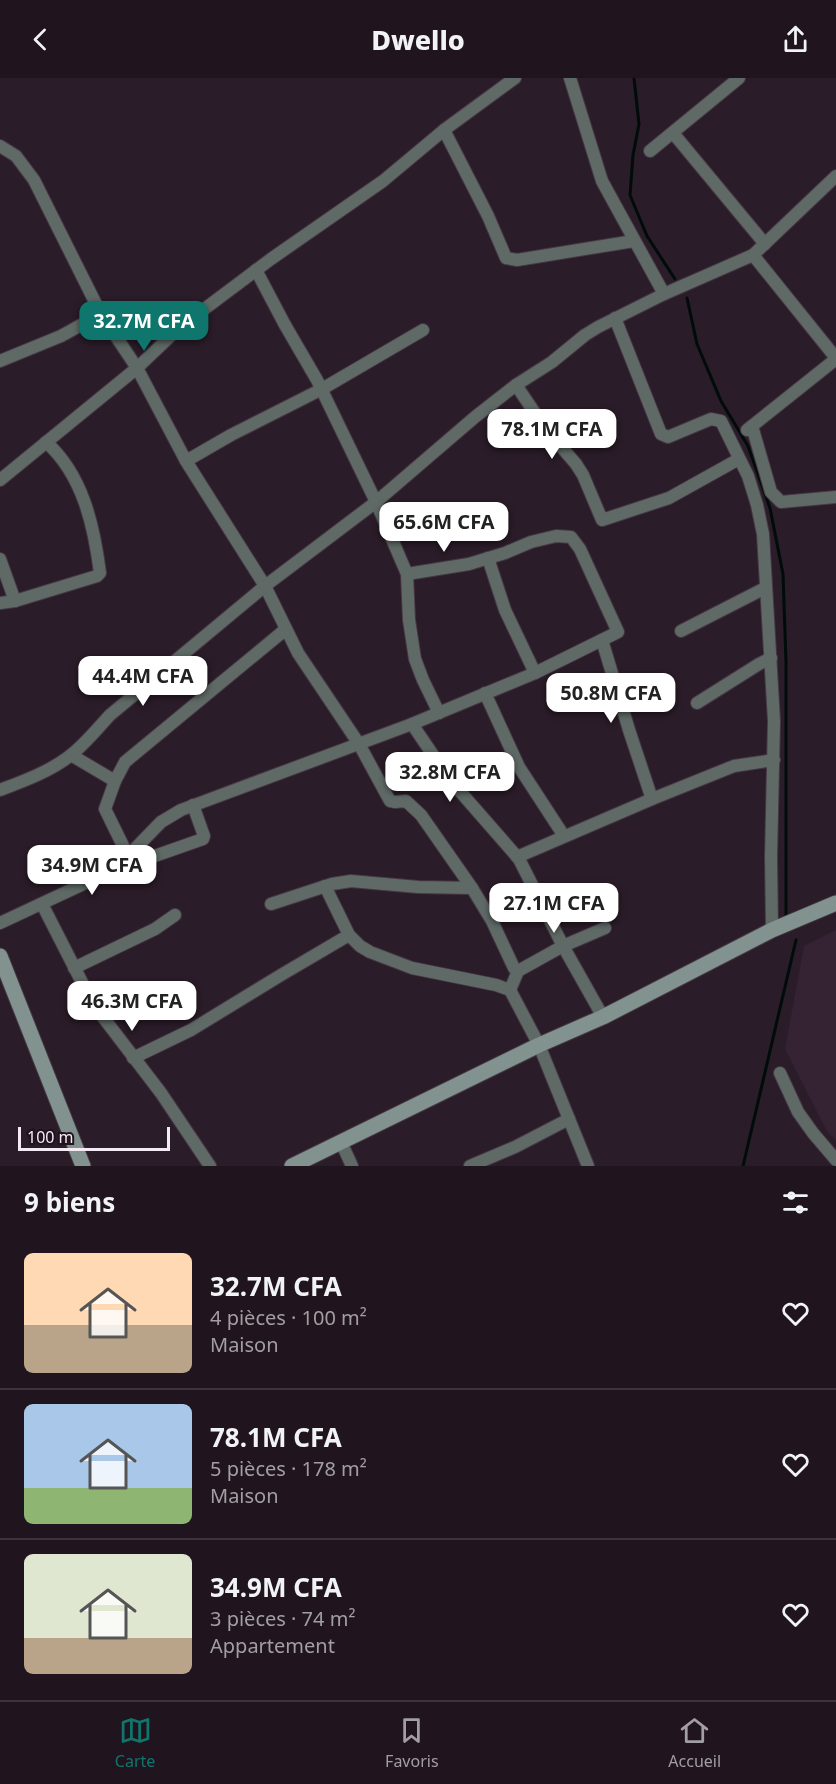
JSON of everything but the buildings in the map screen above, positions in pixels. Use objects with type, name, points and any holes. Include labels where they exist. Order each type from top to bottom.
[{"type":"street","points":[[0,480],[137,368],[179,328],[256,270],[383,181],[444,130],[515,78]]},
{"type":"street","points":[[570,78],[602,181],[663,294]]},
{"type":"street","points":[[650,151],[739,78]]},
{"type":"street","points":[[444,130],[488,216],[506,258],[517,260],[634,241]]},
{"type":"street","points":[[673,133],[765,244]]},
{"type":"street","points":[[0,146],[16,156],[34,180],[101,314],[137,368],[186,461],[265,586],[298,653],[358,744],[390,801],[405,801],[421,815],[472,888],[492,921],[514,968],[518,971]]},
{"type":"street","points":[[0,790],[55,765],[71,755],[110,715],[265,586],[376,502],[516,385],[552,362],[585,335],[615,318],[663,294],[753,255],[836,176]]},
{"type":"street","points":[[753,255],[836,359],[749,428],[771,492],[781,502],[836,497]]},
{"type":"street","points":[[256,270],[321,389],[376,502],[407,574],[409,620],[415,659],[419,673],[439,713]]},
{"type":"street","points":[[0,361],[61,336],[101,314]]},
{"type":"street","points":[[615,318],[661,434],[668,437],[711,419],[721,421],[748,476],[757,505],[763,534],[771,658],[774,760],[771,857],[772,930]]},
{"type":"street","points":[[186,461],[321,389],[423,330]]},
{"type":"street","points":[[516,385],[545,428],[576,464],[602,520],[669,498],[739,459]]},
{"type":"street","points":[[0,603],[15,601],[97,576],[100,573],[92,528],[80,488],[65,462],[46,442]]},
{"type":"street","points":[[130,860],[161,822],[181,810],[412,724],[534,673],[618,632],[580,549],[571,537],[556,536],[531,542],[470,564],[407,574]]},
{"type":"street","points":[[488,558],[505,610],[534,673]]},
{"type":"street","points":[[0,559],[15,601]]},
{"type":"street","points":[[681,631],[765,588]]},
{"type":"street","points":[[130,860],[105,809],[125,762],[286,629]]},
{"type":"street","points":[[602,640],[628,730],[652,799]]},
{"type":"street","points":[[697,703],[771,658]]},
{"type":"street","points":[[485,693],[519,767],[564,836]]},
{"type":"street","points":[[412,724],[450,780],[517,857],[603,1017]]},
{"type":"street","points":[[71,755],[115,781]]},
{"type":"street","points":[[517,857],[734,766],[774,760]]},
{"type":"street","points":[[0,924],[130,860],[202,839],[204,836],[194,806]]},
{"type":"street","points":[[271,904],[338,882],[472,888]]},
{"type":"street","points":[[325,886],[349,935],[370,952],[411,968],[510,990],[539,1045],[588,1166]]},
{"type":"street","points":[[292,1166],[539,1045],[603,1017],[772,930],[836,903]]},
{"type":"street","points":[[42,904],[93,1004],[161,1094],[210,1166]]},
{"type":"street","points":[[74,968],[155,929],[175,915]]},
{"type":"street","points":[[510,990],[518,971],[563,946],[604,928]]},
{"type":"street","points":[[133,1058],[191,1030],[349,935]]},
{"type":"street","points":[[0,956],[4,978],[53,1087],[83,1166]]},
{"type":"street","points":[[780,1073],[798,1112],[836,1160]]},
{"type":"street","points":[[470,1166],[515,1147],[569,1119]]},
{"type":"street","points":[[341,1142],[352,1166]]},
{"type":"shaded area","points":[[836,930],[836,1140],[828,1133],[785,1049],[804,946]]},
{"type":"waterway","points":[[634,78],[639,124],[633,155],[630,195],[647,236],[675,279]]},
{"type":"waterway","points":[[687,298],[697,344],[721,401],[748,446],[770,508],[783,574],[786,662],[786,919]]},
{"type":"waterway","points":[[743,1166],[796,940]]}]
